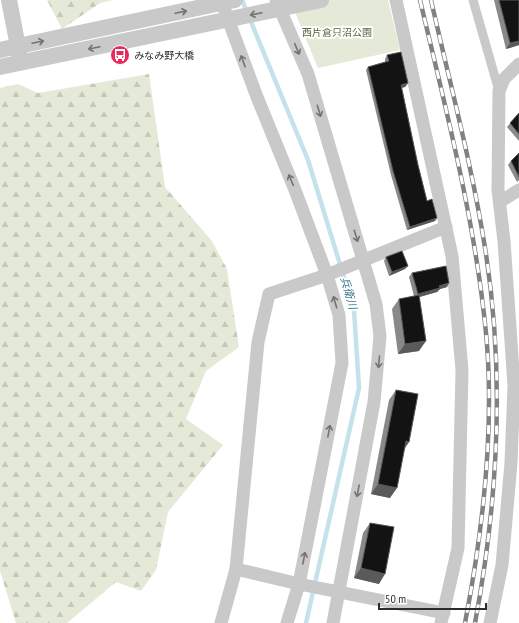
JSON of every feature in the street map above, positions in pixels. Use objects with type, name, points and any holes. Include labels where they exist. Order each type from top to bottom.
[{"type":"street","points":[[9,0],[22,63]]},
{"type":"street","points":[[221,0],[257,97],[330,274],[339,315],[342,363],[302,585],[287,623]]},
{"type":"street","points":[[0,50],[235,0]]},
{"type":"street","points":[[276,0],[308,74],[358,263],[376,304],[380,336],[374,402],[335,591],[333,623]]},
{"type":"street","points":[[0,67],[321,0]]},
{"type":"street","points":[[236,569],[302,585],[335,591],[443,618],[458,548],[462,370],[452,256],[396,0]]},
{"type":"street","points":[[473,0],[499,91],[498,190],[501,201],[510,316],[514,393],[511,463],[502,565],[490,623]]},
{"type":"street","points":[[499,91],[504,79],[519,64]]},
{"type":"street","points":[[501,201],[519,190]]},
{"type":"street","points":[[221,623],[236,569],[258,342],[269,294],[330,274],[446,227]]},
{"type":"green space","points":[[47,0],[113,0],[100,3],[62,29]]},
{"type":"green space","name":"西片倉只沼公園","points":[[290,0],[388,0],[400,50],[318,68]]},
{"type":"green space","points":[[149,74],[165,187],[212,241],[227,269],[239,347],[206,371],[186,419],[223,445],[168,512],[156,570],[141,591],[116,582],[67,623],[16,623],[0,571],[0,88],[18,84],[38,93]]},
{"type":"building","points":[[499,0],[519,0],[519,41],[510,43]]},
{"type":"building","points":[[401,52],[408,83],[401,85],[418,165],[427,201],[432,199],[437,218],[410,227],[393,171],[368,67],[389,61],[387,55]]},
{"type":"building","points":[[519,113],[519,134],[510,123]]},
{"type":"building","points":[[519,153],[519,177],[511,161]]},
{"type":"building","points":[[402,251],[408,266],[392,272],[386,257]]},
{"type":"building","points":[[446,266],[449,283],[439,286],[440,288],[418,294],[412,273]]},
{"type":"building","points":[[419,295],[426,341],[405,344],[399,299]]},
{"type":"building","points":[[396,390],[418,394],[409,442],[406,441],[397,488],[378,484]]},
{"type":"building","points":[[370,523],[394,527],[385,574],[361,568]]},
{"type":"waterway","name":"兵衛川","points":[[242,0],[308,160],[354,310],[359,388],[306,623]]},
{"type":"railway","points":[[420,0],[459,165],[475,249],[486,333],[489,405],[486,479],[477,552],[465,623]]},
{"type":"railway","points":[[431,0],[468,158],[481,222],[492,300],[496,347],[497,393],[494,485],[483,577],[475,623]]},
{"type":"place","name":"みなみ野大橋","points":[[120,55]]}]
